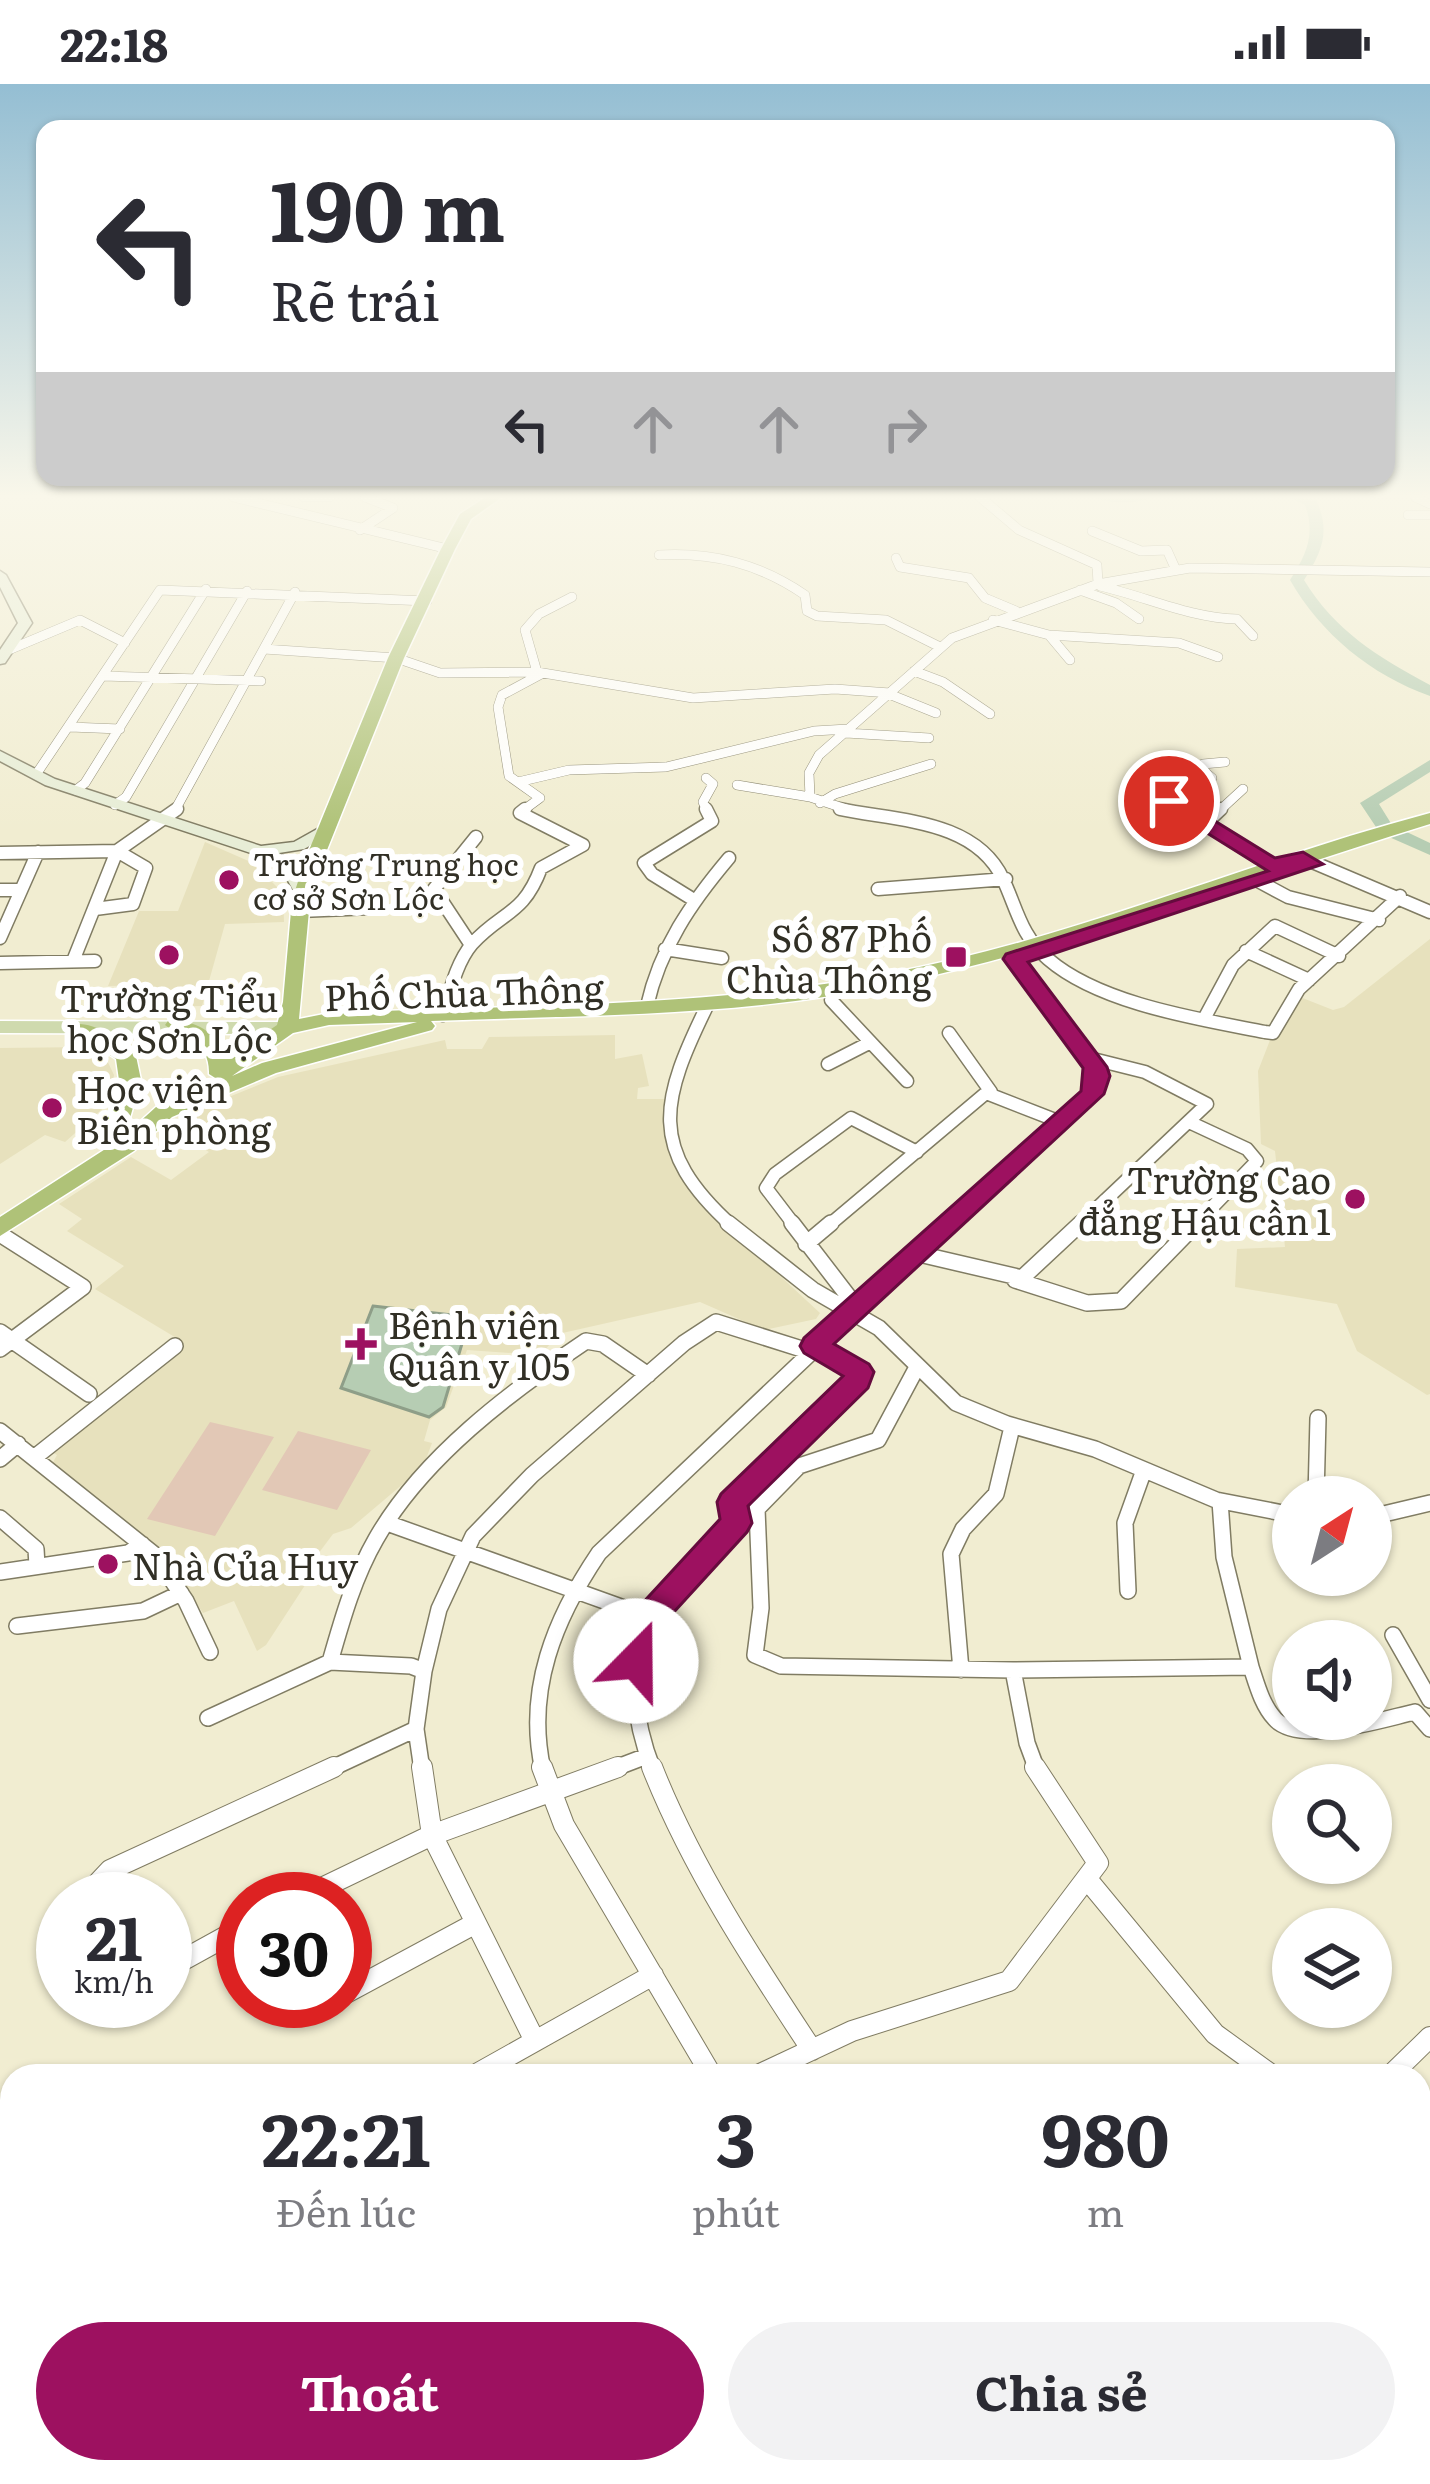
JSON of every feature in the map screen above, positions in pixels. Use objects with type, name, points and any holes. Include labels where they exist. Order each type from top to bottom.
[{"type":"highway","points":[[0,1231],[119,1142],[286,1028],[302,902],[325,832],[396,658],[423,609]]},
{"type":"highway","name":"Phố Chùa Thông","points":[[446,1020],[831,1000],[1036,947],[1430,818]]},
{"type":"highway","name":"Phố Chùa Thông","points":[[1349,848],[1430,828]]},
{"type":"highway","name":"Phố Chùa Thông","points":[[286,1028],[322,1032],[647,1006],[706,1010],[895,984],[1014,959],[1036,947]]},
{"type":"highway","points":[[164,1112],[269,1068],[446,1020]]},
{"type":"highway","points":[[176,1025],[206,1037],[216,1049],[221,1073]]},
{"type":"highway","points":[[77,1028],[114,1045],[129,1066],[119,1142]]},
{"type":"highway","points":[[0,1210],[119,1142]]},
{"type":"main road","points":[[0,1028],[286,1028]]},
{"type":"main road","points":[[0,1040],[39,1039],[77,1028]]},
{"type":"street","points":[[6,654],[25,623],[18,609]]},
{"type":"street","points":[[37,773],[147,609]]},
{"type":"street","points":[[76,790],[194,609]]},
{"type":"street","points":[[116,805],[126,797],[236,609]]},
{"type":"street","points":[[73,961],[117,851],[176,811],[286,609]]},
{"type":"street","points":[[540,673],[526,630],[549,609]]},
{"type":"street","points":[[807,609],[815,617],[836,622],[888,621],[940,647]]},
{"type":"street","points":[[1011,609],[1016,611]]},
{"type":"street","points":[[815,800],[812,764],[940,647],[1022,609]]},
{"type":"street","points":[[1125,609],[1138,619]]},
{"type":"street","points":[[1179,609],[1199,618],[1237,619],[1253,636]]},
{"type":"street","points":[[6,654],[80,620],[125,643]]},
{"type":"street","points":[[993,620],[1049,634],[1132,638],[1217,656]]},
{"type":"street","points":[[1049,634],[1070,660]]},
{"type":"street","points":[[264,649],[396,658],[440,673],[540,673],[693,698],[835,689],[889,694],[936,713]]},
{"type":"street","points":[[914,671],[943,682],[990,714]]},
{"type":"street","points":[[446,1020],[453,979],[471,945],[530,898],[542,868],[583,844],[520,813],[540,798],[508,776],[498,707],[503,693],[540,673]]},
{"type":"street","points":[[103,676],[261,681]]},
{"type":"street","points":[[70,727],[119,729]]},
{"type":"street","points":[[518,782],[569,770],[666,766],[814,731],[929,738]]},
{"type":"street","points":[[0,755],[76,790],[283,862],[302,902],[370,908]]},
{"type":"street","points":[[1225,762],[1203,764],[1200,769],[1212,778],[1210,783],[1191,797],[1169,801],[1265,873],[1288,897],[1379,920]]},
{"type":"street","points":[[815,800],[931,764]]},
{"type":"street","points":[[694,900],[652,874],[644,863],[712,821],[703,802],[713,784],[706,778]]},
{"type":"street","points":[[736,785],[949,831],[977,847],[1006,879],[1017,916],[1036,947],[1095,988],[1148,1007],[1273,1033],[1309,980],[1400,896]]},
{"type":"street","points":[[1204,825],[1243,789]]},
{"type":"street","points":[[260,852],[298,846],[325,832]]},
{"type":"street","points":[[471,945],[434,890],[476,837]]},
{"type":"street","points":[[0,853],[117,851],[146,868],[131,906],[94,909]]},
{"type":"street","points":[[2,930],[38,852]]},
{"type":"street","points":[[647,1006],[665,949],[694,900],[729,858]]},
{"type":"street","points":[[1308,861],[1430,912]]},
{"type":"street","points":[[878,890],[1006,879]]},
{"type":"street","points":[[0,890],[21,890]]},
{"type":"street","points":[[1205,1017],[1221,981],[1275,926],[1339,956]]},
{"type":"street","points":[[665,949],[722,958]]},
{"type":"street","points":[[1246,951],[1309,980]]},
{"type":"street","points":[[705,2064],[550,1793],[540,1737],[540,1680],[550,1633],[570,1592],[599,1553],[853,1308],[1092,1094],[1098,1076],[1090,1058],[1014,959]]},
{"type":"street","points":[[0,963],[95,961]]},
{"type":"street","points":[[831,1000],[907,1082]]},
{"type":"street","points":[[706,1010],[670,1106],[668,1133],[675,1160],[698,1196],[826,1298],[853,1308]]},
{"type":"street","points":[[949,1033],[991,1092],[1063,1124]]},
{"type":"street","points":[[828,1064],[869,1043]]},
{"type":"street","points":[[1015,1280],[1027,1276],[1206,1101],[1124,1064],[1090,1058]]},
{"type":"street","points":[[806,1244],[991,1092]]},
{"type":"street","points":[[917,1151],[851,1118],[775,1174],[767,1194],[853,1308],[886,1333],[932,1388],[1012,1427],[1091,1448],[1220,1501],[1272,1511]]},
{"type":"street","points":[[915,1253],[1087,1303],[1120,1300],[1257,1161],[1247,1149],[1189,1122]]},
{"type":"street","points":[[0,1231],[83,1287],[4,1340],[89,1394]]},
{"type":"street","points":[[535,2042],[432,1835],[416,1729],[439,1609],[473,1536],[532,1475],[716,1322],[811,1348],[859,1372],[858,1380],[732,1502],[736,1523],[649,1617],[636,1661],[644,1757],[769,1985],[812,2050]]},
{"type":"street","points":[[330,1662],[377,1536],[433,1470],[586,1340],[603,1344],[647,1375]]},
{"type":"street","points":[[34,1457],[175,1346]]},
{"type":"street","points":[[916,1369],[878,1440],[870,1447],[824,1455],[797,1467],[757,1509],[760,1608],[755,1654],[782,1666],[961,1670],[1251,1667]]},
{"type":"street","points":[[1317,1476],[1318,1418]]},
{"type":"street","points":[[961,1670],[952,1554],[962,1529],[996,1494],[1012,1427]]},
{"type":"street","points":[[0,1431],[155,1555],[181,1593],[210,1652]]},
{"type":"street","points":[[0,1459],[18,1444]]},
{"type":"street","points":[[1128,1592],[1125,1523],[1144,1469]]},
{"type":"street","points":[[1220,1501],[1223,1557],[1251,1667],[1274,1717],[1290,1729],[1341,1727],[1428,1713],[1393,1635]]},
{"type":"street","points":[[1392,1512],[1430,1503]]},
{"type":"street","points":[[0,1518],[36,1549],[37,1566]]},
{"type":"street","points":[[387,1523],[649,1617]]},
{"type":"street","points":[[0,1572],[128,1553],[142,1544]]},
{"type":"street","points":[[17,1626],[143,1611],[181,1593]]},
{"type":"street","points":[[208,1718],[330,1662],[411,1666],[424,1671]]},
{"type":"street","points":[[782,2064],[852,2031],[1009,1981],[1098,1863],[1096,1850],[1060,1809],[1032,1760],[1013,1670]]},
{"type":"street","points":[[108,1872],[416,1729]]},
{"type":"street","points":[[355,1872],[432,1835],[644,1757]]},
{"type":"street","points":[[1087,1879],[1215,2034],[1256,2064]]},
{"type":"street","points":[[372,1979],[476,1923]]},
{"type":"street","points":[[495,2064],[653,1975]]},
{"type":"street","points":[[1402,2064],[1430,2037]]},
{"type":"shaded area","points":[[205,842],[253,863],[283,893],[284,922],[225,924],[202,1006],[143,1007],[149,985],[108,986],[139,911],[178,911]]},
{"type":"shaded area","name":"Trường Cao đẳng Hậu cần 1","points":[[1430,939],[1427,1395],[1357,1351],[1337,1304],[1235,1287],[1237,1249],[1285,1247],[1275,1151],[1261,1144],[1258,1071],[1272,1035],[1300,997],[1333,1010],[1344,1007]]},
{"type":"shaded area","name":"Bệnh viện Quân y 105","points":[[615,1035],[615,1059],[642,1054],[649,1086],[638,1088],[637,1099],[670,1099],[665,1133],[672,1162],[696,1198],[820,1313],[816,1319],[764,1330],[700,1302],[558,1334],[541,1355],[467,1350],[446,1407],[430,1420],[424,1441],[432,1443],[423,1467],[351,1528],[333,1534],[318,1554],[313,1573],[266,1645],[257,1651],[234,1601],[203,1613],[162,1554],[52,1464],[57,1455],[47,1449],[178,1339],[95,1289],[124,1266],[67,1231],[82,1219],[59,1204],[131,1157],[171,1180],[209,1152],[172,1129],[204,1107],[278,1077],[445,1040],[447,1049],[482,1049],[489,1037]]},
{"type":"shaded area","name":"Học viện Biên phòng","points":[[91,1047],[103,1052],[114,1075],[109,1103],[65,1142],[45,1135],[0,1164],[0,1048]]},
{"type":"shaded area","points":[[373,1306],[470,1317],[443,1407],[429,1417],[341,1388]]},
{"type":"shaded area","points":[[210,1422],[274,1437],[215,1536],[147,1519]]},
{"type":"shaded area","points":[[298,1431],[371,1450],[337,1510],[262,1490]]},
{"type":"waterway","points":[[1316,609],[1354,647],[1430,691]]},
{"type":"waterway","points":[[1430,765],[1369,803],[1386,829],[1430,850]]},
{"type":"place","name":"Trường Trung học cơ sở Sơn Lộc","points":[[229,880]]},
{"type":"place","name":"Trường Tiểu học Sơn Lộc","points":[[169,955]]},
{"type":"place","name":"Số 87 Phố Chùa Thông","points":[[956,957]]},
{"type":"place","name":"Học viện Biên phòng","points":[[52,1108]]},
{"type":"place","name":"Trường Cao đẳng Hậu cần 1","points":[[1355,1199]]},
{"type":"place","name":"Bệnh viện Quân y 105","points":[[361,1344]]},
{"type":"place","name":"Nhà Của Huy","points":[[108,1564]]},
{"type":"route","points":[[636,1661],[649,1617],[736,1523],[732,1502],[858,1380],[859,1372],[814,1346],[1092,1094],[1098,1076],[1095,1067],[1014,959],[1312,864],[1303,858],[1272,866],[1169,801]]}]
